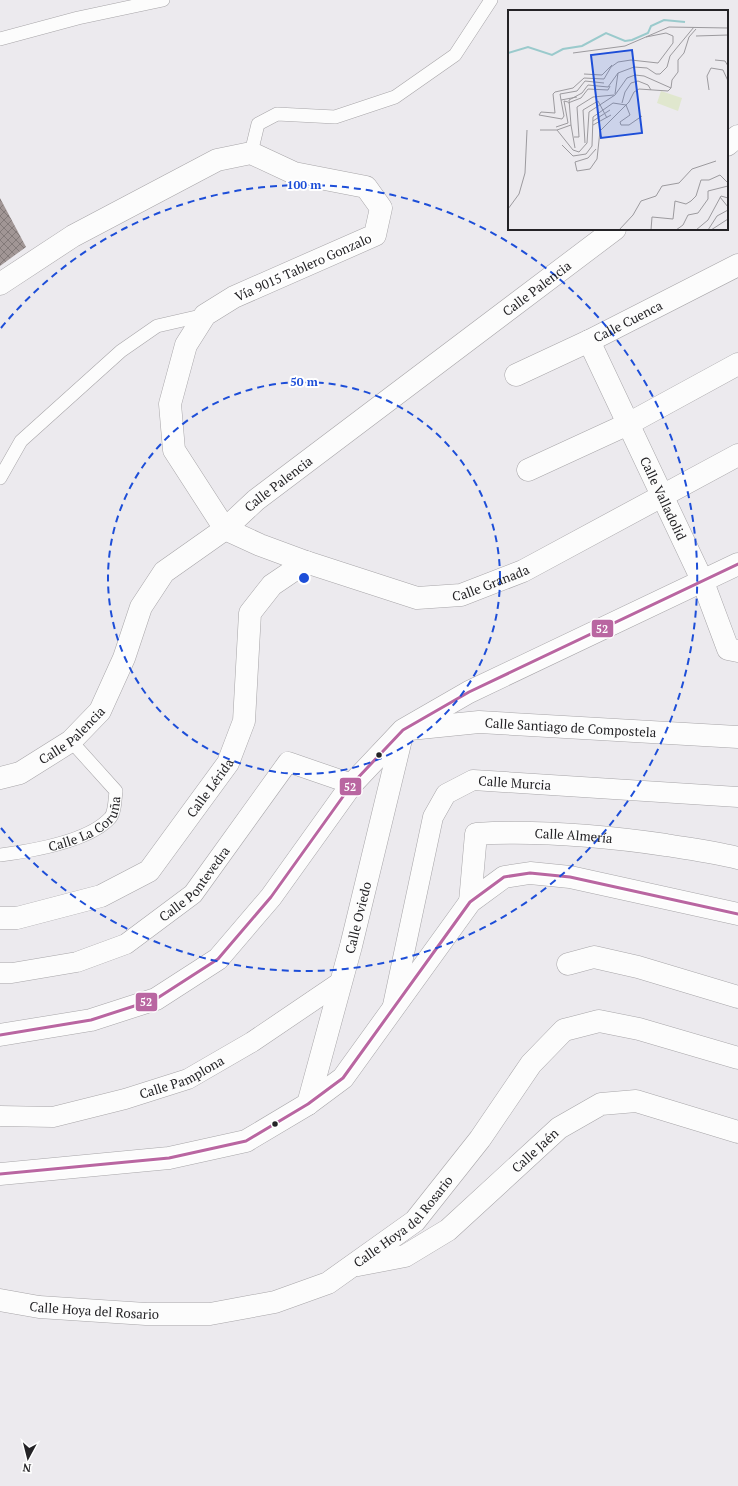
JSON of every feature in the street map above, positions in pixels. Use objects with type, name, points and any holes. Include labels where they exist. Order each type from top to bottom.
[{"type":"street","points":[[728,144],[738,136]]},
{"type":"street","points":[[0,284],[73,236],[217,160],[250,153]]},
{"type":"street","name":"Vía 9015 Tablero Gonzalo","points":[[225,529],[174,450],[170,404],[186,345],[205,315],[234,297],[375,235],[381,208],[366,187],[294,173],[250,153]]},
{"type":"street","name":"Calle Palencia","points":[[0,778],[20,773],[71,741],[100,711],[124,658],[141,607],[164,572],[225,529],[256,500],[614,230]]},
{"type":"street","name":"Calle Cuenca","points":[[516,375],[589,341],[738,266]]},
{"type":"street","name":"Calle Valladolid","points":[[589,341],[702,582],[728,649],[738,651]]},
{"type":"street","points":[[528,470],[628,424],[738,364]]},
{"type":"street","name":"Calle Granada","points":[[225,529],[260,545],[306,562],[417,598],[461,595],[523,571],[663,497],[738,454]]},
{"type":"street","name":"Calle Lérida","points":[[0,918],[17,918],[101,896],[149,871],[228,763],[244,721],[250,613],[272,585],[306,562]]},
{"type":"street","points":[[0,1035],[91,1020],[156,999],[218,959],[271,897],[352,784],[403,730],[469,692],[738,564]]},
{"type":"street","name":"Calle Santiago de Compostela","points":[[403,730],[479,722],[738,737]]},
{"type":"street","name":"Calle Oviedo","points":[[308,1104],[342,981],[403,730]]},
{"type":"street","name":"Calle Pontevedra","points":[[0,973],[12,974],[77,962],[126,944],[193,894],[288,762],[352,784]]},
{"type":"street","name":"Calle Murcia","points":[[392,1010],[433,817],[446,794],[473,780],[738,797]]},
{"type":"street","name":"Calle Almería","points":[[470,902],[476,834],[520,831],[620,838],[738,858]]},
{"type":"street","points":[[0,1174],[169,1158],[246,1141],[308,1104],[343,1078],[470,902],[504,876],[530,873],[570,877],[738,914]]},
{"type":"street","points":[[568,964],[594,957],[638,967],[738,997]]},
{"type":"street","name":"Calle Pamplona","points":[[0,1116],[52,1116],[125,1099],[188,1079],[252,1042],[342,981]]},
{"type":"street","name":"Calle Hoya del Rosario","points":[[0,1300],[39,1307],[146,1314],[210,1314],[275,1302],[328,1283],[415,1222],[480,1139],[531,1064],[564,1030],[599,1022],[639,1029],[738,1058]]},
{"type":"street","name":"Calle Jaén","points":[[351,1266],[405,1256],[448,1230],[559,1128],[601,1104],[636,1101],[738,1132]]},
{"type":"lane","points":[[0,39],[78,18],[163,0]]},
{"type":"lane","points":[[250,153],[258,124],[277,114],[335,117],[396,97],[455,55],[491,0]]},
{"type":"lane","name":"Vía 9015 Tablero Gonzalo","points":[[0,478],[21,441],[121,351],[157,326],[205,315]]},
{"type":"lane","name":"Calle La Coruña","points":[[0,855],[40,850],[95,830],[111,817],[116,791],[71,741]]},
{"type":"building","points":[[0,198],[26,247],[0,266]]},
{"type":"transit line","name":"52","points":[[0,1035],[91,1020],[156,999],[218,959],[271,897],[352,784],[403,730],[469,692],[738,564]]},
{"type":"transit line","name":"52","points":[[0,1174],[169,1158],[246,1141],[308,1104],[343,1078],[470,902],[504,877],[530,873],[570,877],[738,914]]}]
